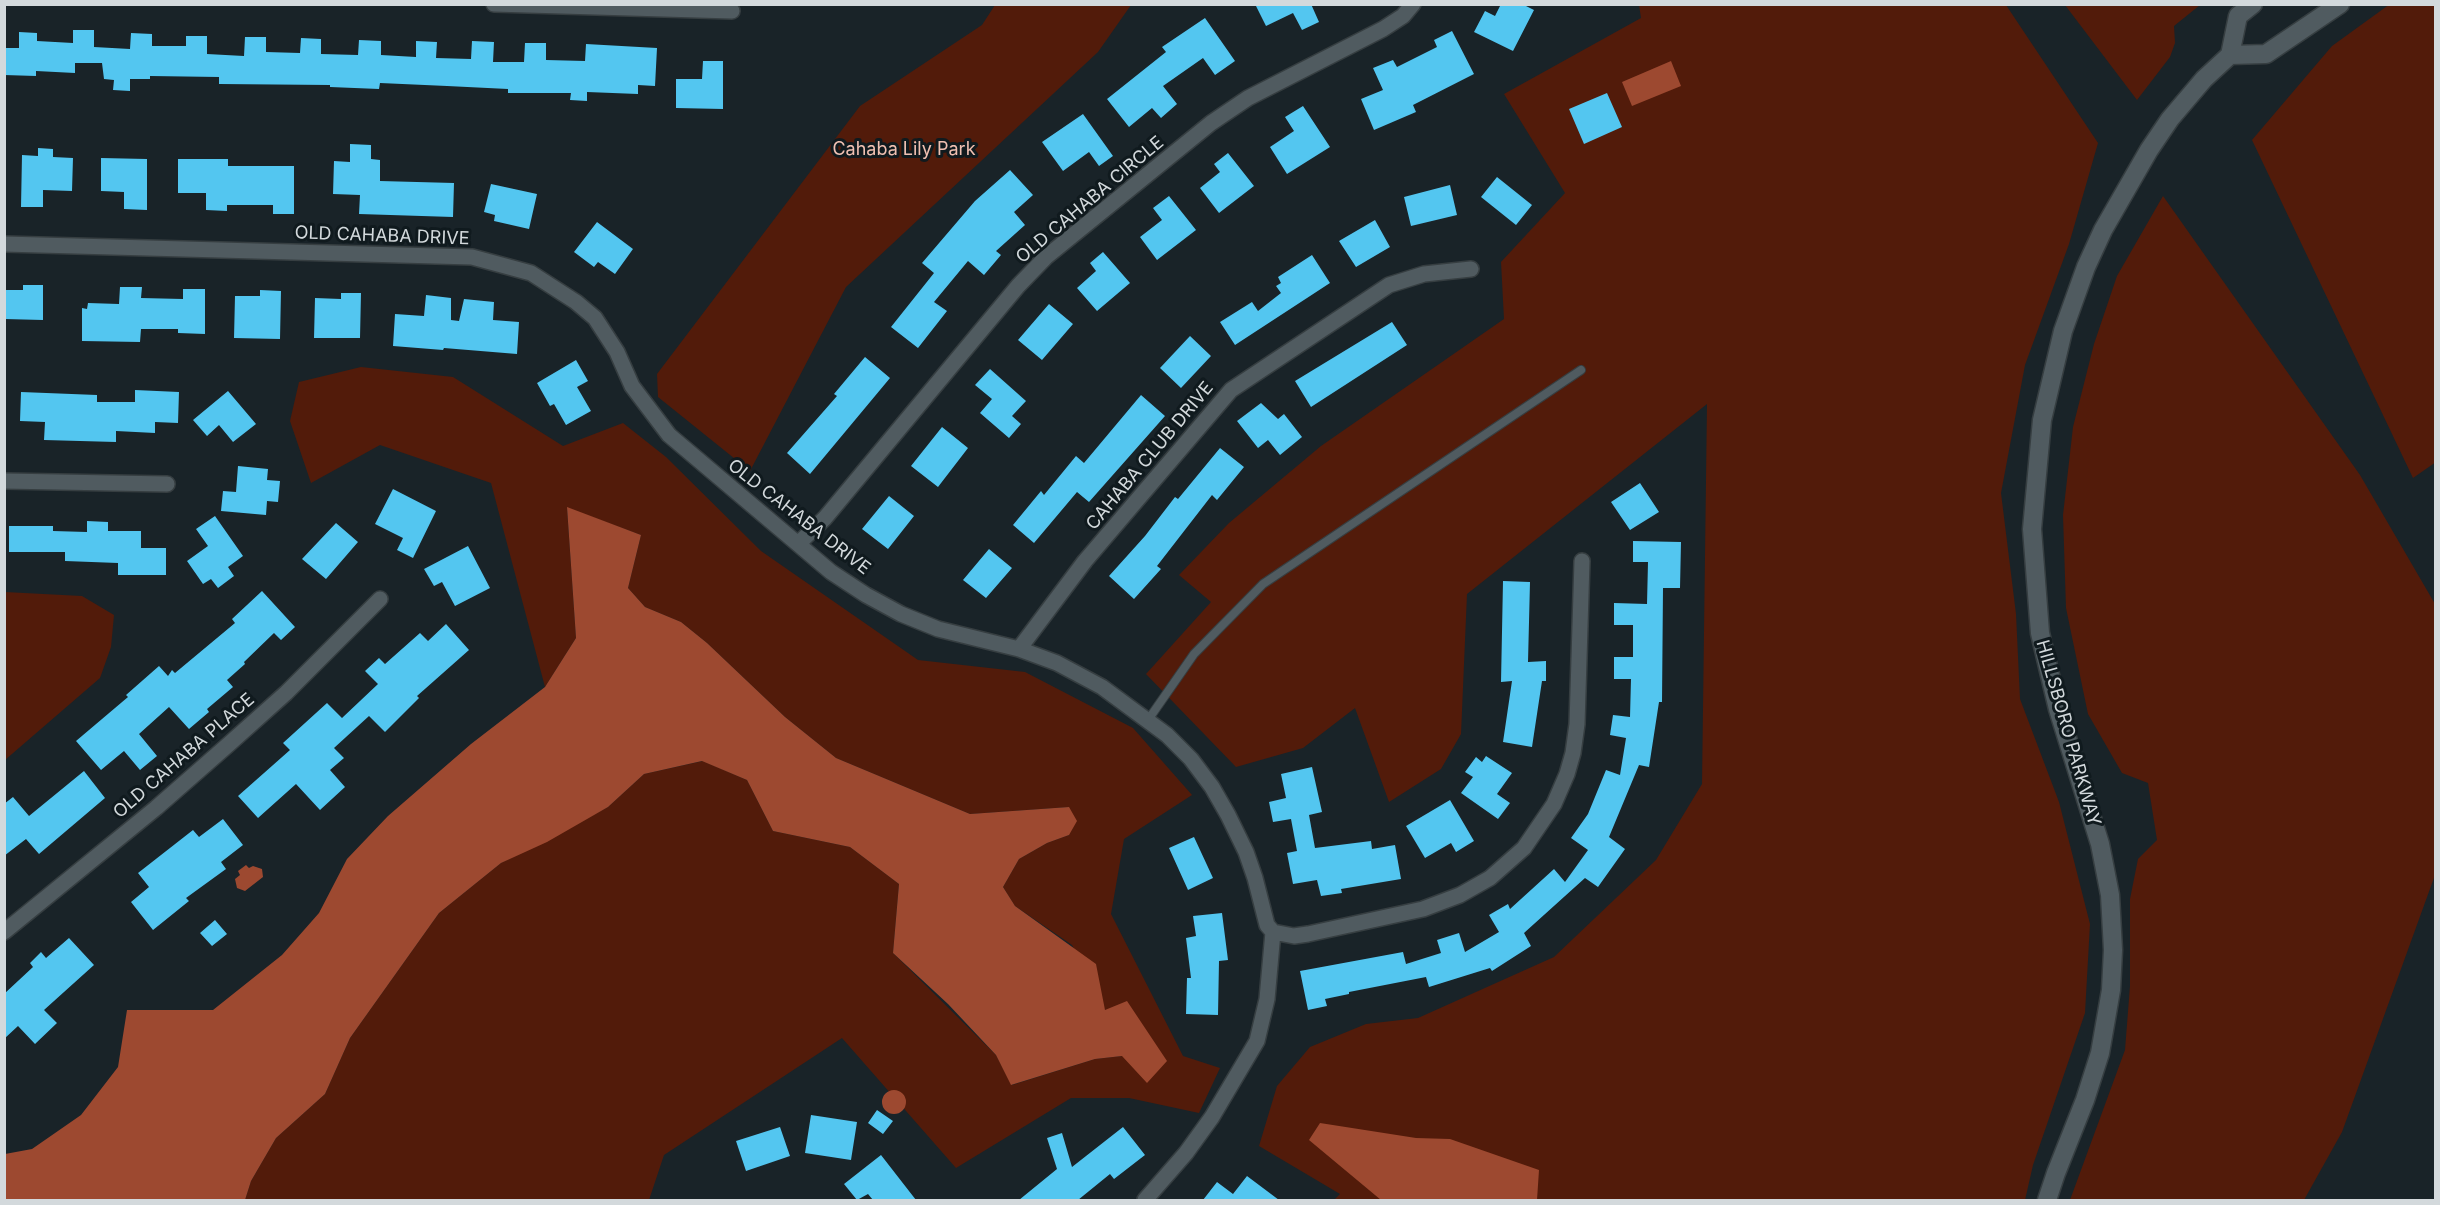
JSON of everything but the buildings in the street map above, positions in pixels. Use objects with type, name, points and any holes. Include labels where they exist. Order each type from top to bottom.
[{"type":"street","points":[[494,4],[732,11]]},
{"type":"street","name":"OLD CAHABA CIRCLE","points":[[798,544],[825,518],[1018,286],[1046,257],[1211,123],[1248,98],[1383,29],[1403,16],[1413,4]]},
{"type":"street","points":[[2253,4],[2238,16],[2230,55],[2266,54],[2340,4]]},
{"type":"street","name":"HILLSBORO PARKWAY","points":[[2047,1200],[2100,1053],[2110,990],[2113,950],[2110,895],[2100,844],[2058,709],[2040,633],[2032,529],[2042,420],[2063,332],[2086,267],[2103,230],[2149,150],[2170,119],[2204,79],[2230,55]]},
{"type":"street","name":"OLD CAHABA DRIVE","points":[[4,244],[463,257],[505,264],[531,273],[568,296],[595,318],[617,352],[632,386],[669,435],[849,584],[901,614],[938,629],[1019,649],[1057,663],[1093,682],[1167,735],[1191,759],[1212,787],[1246,852],[1267,925],[1273,932],[1267,999],[1257,1041],[1212,1117],[1186,1153],[1145,1200]]},
{"type":"street","name":"CAHABA CLUB DRIVE","points":[[1019,649],[1085,561],[1231,390],[1389,285],[1424,274],[1471,269]]},
{"type":"street","points":[[4,481],[167,484]]},
{"type":"street","points":[[1273,932],[1294,936],[1308,934],[1423,909],[1460,896],[1490,878],[1524,848],[1554,804],[1573,753],[1577,724],[1582,561]]},
{"type":"street","name":"OLD CAHABA PLACE","points":[[4,932],[156,808],[229,744],[286,693],[380,599]]},
{"type":"lane","points":[[1148,720],[1194,654],[1263,584],[1581,370]]},
{"type":"green space","points":[[2390,4],[2435,5],[2436,462],[2413,478],[2252,140],[2332,46]]},
{"type":"green space","name":"Cahaba Lily Park","points":[[995,5],[1131,5],[1098,52],[846,287],[750,471],[658,397],[657,374],[860,106],[982,25]]},
{"type":"green space","points":[[1639,5],[2006,5],[2098,143],[2069,244],[2025,365],[2001,493],[2016,614],[2020,699],[2059,802],[2090,924],[2085,1013],[2033,1165],[2025,1200],[1334,1200],[1340,1194],[1259,1146],[1277,1086],[1310,1047],[1366,1024],[1418,1018],[1554,957],[1656,860],[1702,784],[1707,404],[1467,594],[1461,734],[1441,769],[1389,802],[1355,708],[1303,748],[1236,767],[1146,674],[1211,602],[1179,575],[1229,523],[1321,446],[1504,319],[1501,262],[1565,193],[1504,94],[1641,18]]},
{"type":"green space","points":[[2065,5],[2200,5],[2174,26],[2175,43],[2170,57],[2137,100]]},
{"type":"green space","points":[[2163,196],[2360,475],[2435,604],[2435,875],[2342,1132],[2304,1200],[2070,1200],[2125,1050],[2130,986],[2130,899],[2138,859],[2157,840],[2148,783],[2122,773],[2088,714],[2066,608],[2063,515],[2073,427],[2094,344],[2117,276]]},
{"type":"green space","points":[[361,367],[453,377],[563,446],[623,423],[666,457],[761,551],[918,660],[1025,672],[1133,728],[1192,795],[1124,839],[1111,914],[1183,1056],[1220,1068],[1199,1113],[1129,1098],[1071,1098],[956,1168],[842,1038],[664,1155],[649,1200],[245,1200],[251,1181],[276,1138],[325,1094],[350,1038],[439,913],[501,863],[608,807],[644,774],[703,761],[747,780],[773,831],[850,847],[899,884],[893,953],[996,1055],[1012,1085],[1095,1059],[1122,1056],[1105,1010],[1072,945],[1015,906],[1003,887],[1019,859],[1047,843],[1069,835],[1069,807],[970,814],[836,758],[785,717],[707,643],[681,622],[645,607],[628,588],[641,535],[567,508],[576,638],[545,687],[491,483],[380,445],[311,483],[290,421],[299,382]]},
{"type":"green space","points":[[5,592],[82,596],[114,615],[111,647],[100,678],[5,760]]},
{"type":"shaded area","points":[[1671,61],[1681,86],[1632,106],[1622,82]]},
{"type":"shaded area","points":[[567,507],[641,535],[628,588],[645,607],[681,622],[707,643],[785,717],[836,758],[970,814],[1069,807],[1077,821],[1069,835],[1047,843],[1019,859],[1003,887],[1015,906],[1096,964],[1105,1010],[1127,1001],[1167,1061],[1147,1083],[1122,1056],[1095,1059],[1011,1085],[996,1055],[948,1004],[893,953],[899,884],[850,847],[773,831],[747,780],[702,761],[644,774],[608,807],[547,842],[501,863],[439,913],[350,1038],[325,1094],[276,1138],[251,1181],[245,1200],[5,1200],[5,1154],[32,1149],[81,1115],[118,1067],[127,1010],[213,1010],[282,955],[319,913],[347,859],[388,816],[471,744],[545,687],[576,638]]},
{"type":"shaded area","points":[[246,865],[249,868],[253,866],[262,869],[263,877],[245,891],[237,888],[235,879],[240,875],[238,871]]},
{"type":"shaded area","points":[[894,1090],[899,1091],[905,1097],[905,1107],[899,1113],[894,1114],[889,1113],[883,1107],[882,1102],[883,1097],[889,1091]]},
{"type":"shaded area","points":[[1320,1123],[1416,1138],[1450,1139],[1539,1170],[1537,1200],[1381,1200],[1309,1140]]}]
